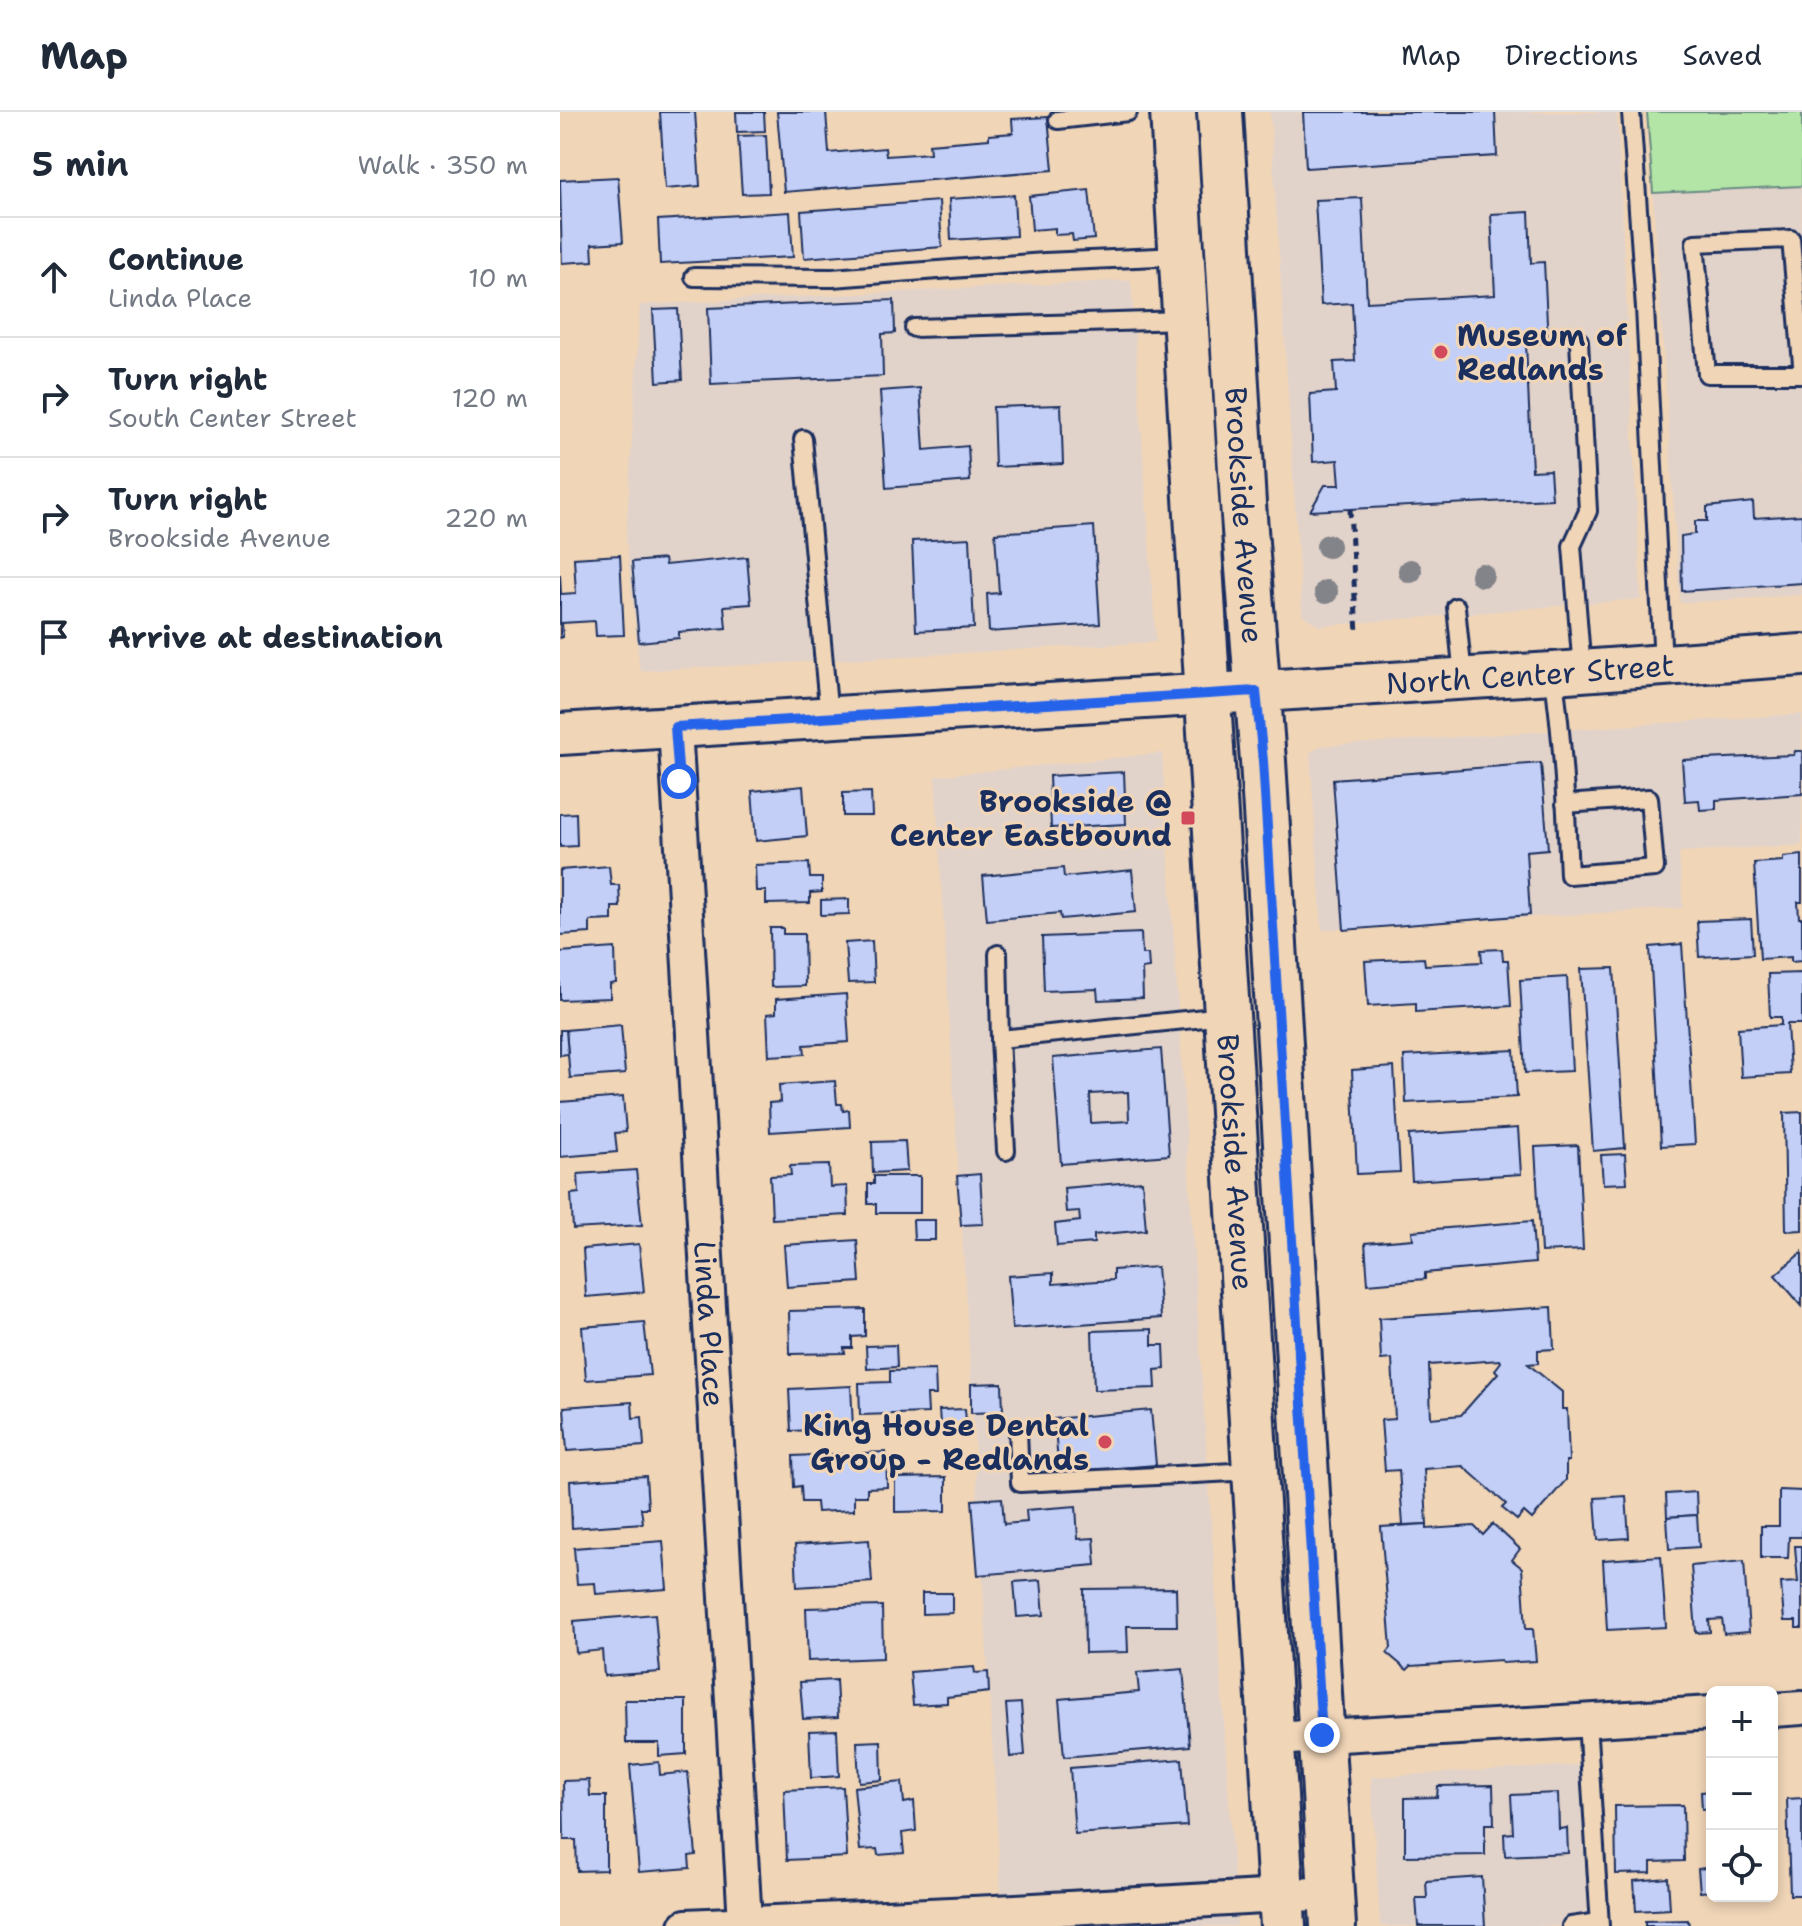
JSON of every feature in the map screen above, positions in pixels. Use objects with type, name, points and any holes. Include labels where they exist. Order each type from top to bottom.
[{"type":"main road","name":"Brookside Avenue","points":[[1173,112],[1225,1016],[1282,1910]]},
{"type":"main road","name":"Brookside Avenue","points":[[1220,112],[1264,776],[1332,1909]]},
{"type":"street","name":"North Center Street","points":[[560,734],[1463,679],[1802,655]]},
{"type":"street","name":"Linda Place","points":[[675,727],[745,1922]]},
{"type":"street","points":[[1778,1710],[1802,1708]]},
{"type":"street","points":[[1273,1739],[1706,1713]]},
{"type":"street","points":[[686,1926],[745,1922],[1016,1919],[1332,1909]]},
{"type":"lane","points":[[1058,120],[1128,112]]},
{"type":"lane","points":[[1631,112],[1645,308],[1663,664]]},
{"type":"lane","points":[[1802,364],[1791,239],[1695,243],[1707,374],[1802,374]]},
{"type":"lane","points":[[694,277],[832,278],[1045,262],[1181,256]]},
{"type":"lane","points":[[914,328],[1186,320]]},
{"type":"lane","points":[[1565,804],[1649,798],[1655,868],[1569,875],[1565,804],[1561,722],[1568,672],[1572,546],[1588,511],[1579,341]]},
{"type":"lane","points":[[803,439],[829,717]]},
{"type":"lane","points":[[1456,607],[1463,679]]},
{"type":"lane","points":[[998,954],[1006,1151]]},
{"type":"lane","points":[[1000,1039],[1225,1016]]},
{"type":"lane","points":[[1018,1430],[1020,1483],[1253,1471]]},
{"type":"lane","points":[[1571,1926],[1600,1924],[1587,1721]]},
{"type":"path","points":[[1350,509],[1357,634]]},
{"type":"shaded area","points":[[1270,112],[1617,112],[1641,599],[1320,626],[1302,615]]},
{"type":"shaded area","points":[[1802,186],[1802,595],[1680,603],[1653,193]]},
{"type":"shaded area","points":[[1131,280],[1156,642],[640,671],[626,538],[640,305]]},
{"type":"shaded area","points":[[1802,714],[1802,845],[1679,852],[1683,908],[1322,930],[1310,753],[1320,746]]},
{"type":"shaded area","points":[[1162,753],[1237,1926],[1003,1926],[935,776]]},
{"type":"shaded area","points":[[1580,1765],[1591,1926],[1380,1926],[1371,1777]]},
{"type":"green space","points":[[1647,112],[1802,112],[1802,186],[1653,193]]},
{"type":"building","points":[[660,112],[695,112],[700,186],[665,189]]},
{"type":"building","points":[[736,112],[764,112],[765,131],[737,132]]},
{"type":"building","points":[[777,112],[826,112],[829,153],[885,148],[886,156],[930,153],[929,144],[989,139],[989,135],[1013,133],[1012,119],[1048,117],[1053,170],[784,192]]},
{"type":"building","points":[[1303,112],[1495,112],[1497,156],[1306,168]]},
{"type":"building","points":[[766,135],[769,193],[742,194],[738,136]]},
{"type":"building","points":[[618,177],[623,242],[592,244],[593,261],[562,263],[560,180]]},
{"type":"building","points":[[1089,190],[1094,239],[1073,241],[1072,234],[1055,235],[1055,228],[1032,230],[1029,196]]},
{"type":"building","points":[[1014,195],[1016,236],[951,240],[949,199]]},
{"type":"building","name":"Museum of Redlands","points":[[1362,198],[1367,302],[1495,295],[1491,214],[1529,212],[1531,263],[1544,262],[1548,343],[1526,343],[1532,471],[1550,470],[1552,499],[1310,511],[1325,485],[1340,485],[1338,460],[1313,462],[1310,394],[1336,392],[1334,362],[1355,361],[1352,303],[1321,305],[1315,200]]},
{"type":"building","points":[[939,201],[942,247],[804,258],[801,211]]},
{"type":"building","points":[[790,212],[793,257],[660,264],[658,220]]},
{"type":"building","points":[[894,300],[895,333],[882,334],[883,376],[711,384],[708,308]]},
{"type":"building","points":[[678,309],[682,380],[657,382],[653,310]]},
{"type":"building","points":[[920,388],[924,450],[968,446],[970,481],[886,488],[880,391]]},
{"type":"building","points":[[1061,405],[1063,464],[995,467],[993,407]]},
{"type":"building","points":[[1753,502],[1754,518],[1802,515],[1802,583],[1682,591],[1681,536],[1695,534],[1695,521],[1707,521],[1707,507]]},
{"type":"building","points":[[1094,526],[1100,624],[989,632],[987,594],[999,593],[995,533]]},
{"type":"building","points":[[970,538],[974,628],[916,631],[912,541]]},
{"type":"building","points":[[620,555],[624,635],[596,636],[595,621],[562,623],[563,637],[560,638],[560,574],[561,594],[576,593],[574,558]]},
{"type":"building","points":[[747,557],[751,604],[724,606],[726,628],[679,632],[679,638],[639,642],[632,562],[664,559],[665,565]]},
{"type":"building","points":[[1795,751],[1802,751],[1802,794],[1716,800],[1716,809],[1700,810],[1699,800],[1685,801],[1682,760],[1794,755]]},
{"type":"building","points":[[1541,763],[1548,849],[1526,851],[1530,915],[1344,930],[1333,779]]},
{"type":"building","points":[[1124,772],[1126,824],[1051,828],[1049,776]]},
{"type":"building","points":[[803,786],[807,836],[756,841],[752,791]]},
{"type":"building","points":[[871,792],[872,816],[843,816],[843,793]]},
{"type":"building","points":[[576,813],[577,846],[560,847],[560,814]]},
{"type":"building","points":[[1802,855],[1802,902],[1798,902],[1799,918],[1802,918],[1802,961],[1791,962],[1791,957],[1760,959],[1754,863],[1783,861],[1783,857]]},
{"type":"building","points":[[809,863],[810,878],[822,878],[822,892],[810,893],[810,903],[766,904],[766,891],[756,891],[755,865]]},
{"type":"building","points":[[609,866],[611,885],[619,885],[620,907],[612,907],[612,920],[590,921],[590,933],[560,935],[560,870]]},
{"type":"building","points":[[1063,868],[1064,877],[1132,870],[1136,912],[1061,919],[1060,913],[987,920],[983,876]]},
{"type":"building","points":[[849,899],[849,914],[821,915],[821,900]]},
{"type":"building","points":[[1751,919],[1753,954],[1699,957],[1697,921]]},
{"type":"building","points":[[770,928],[783,928],[783,934],[804,934],[805,986],[771,987]]},
{"type":"building","points":[[1141,933],[1142,954],[1148,954],[1149,968],[1142,969],[1143,998],[1098,1000],[1097,989],[1044,991],[1042,937]]},
{"type":"building","points":[[872,941],[874,982],[848,983],[845,943]]},
{"type":"building","points":[[1682,944],[1695,1144],[1661,1146],[1650,947]]},
{"type":"building","points":[[615,948],[616,983],[610,984],[610,998],[560,1000],[560,952]]},
{"type":"building","points":[[1502,949],[1503,960],[1508,960],[1511,1006],[1416,1012],[1416,1003],[1368,1006],[1365,961],[1424,958],[1425,965],[1482,962],[1481,950]]},
{"type":"building","points":[[1614,968],[1625,1148],[1593,1151],[1581,969]]},
{"type":"building","points":[[1802,973],[1802,1024],[1787,1024],[1790,1074],[1741,1077],[1738,1028],[1781,1025],[1781,1017],[1770,1017],[1768,974]]},
{"type":"building","points":[[1567,977],[1572,1071],[1525,1073],[1520,980]]},
{"type":"building","points":[[846,994],[849,1042],[804,1045],[805,1054],[769,1056],[767,1014],[776,1013],[776,999]]},
{"type":"building","points":[[621,1025],[625,1074],[570,1078],[566,1030]]},
{"type":"building","points":[[560,1030],[566,1030],[568,1054],[560,1055]]},
{"type":"building","points":[[1161,1049],[1169,1155],[1061,1164],[1053,1058]],"holes":[[[1128,1092],[1129,1121],[1091,1123],[1090,1094]]]},
{"type":"building","points":[[1514,1050],[1517,1097],[1406,1103],[1404,1056]]},
{"type":"building","points":[[1394,1067],[1400,1172],[1357,1174],[1352,1070]]},
{"type":"building","points":[[835,1081],[837,1104],[842,1104],[843,1111],[849,1110],[850,1127],[770,1132],[769,1103],[780,1102],[779,1085]]},
{"type":"building","points":[[623,1097],[626,1132],[615,1133],[617,1152],[560,1157],[560,1102]]},
{"type":"building","points":[[1802,1112],[1802,1230],[1786,1231],[1784,1113]]},
{"type":"building","points":[[1518,1128],[1521,1174],[1412,1181],[1409,1135]]},
{"type":"building","points":[[905,1141],[907,1171],[873,1173],[872,1142]]},
{"type":"building","points":[[1578,1145],[1583,1250],[1541,1252],[1535,1147]]},
{"type":"building","points":[[1625,1154],[1627,1183],[1603,1184],[1601,1155]]},
{"type":"building","points":[[829,1165],[830,1187],[847,1186],[848,1215],[772,1219],[770,1176],[791,1175],[790,1166]]},
{"type":"building","points":[[636,1170],[642,1225],[573,1229],[571,1194],[579,1193],[578,1174]]},
{"type":"building","points":[[980,1174],[983,1224],[961,1225],[957,1176]]},
{"type":"building","points":[[874,1176],[920,1176],[920,1213],[876,1213],[876,1204],[868,1204],[868,1184],[874,1184]]},
{"type":"building","points":[[1142,1181],[1146,1230],[1094,1235],[1094,1243],[1057,1246],[1055,1224],[1080,1221],[1079,1211],[1066,1212],[1064,1188]]},
{"type":"building","points":[[913,1220],[935,1220],[935,1240],[914,1240]]},
{"type":"building","points":[[1532,1221],[1535,1263],[1425,1273],[1425,1279],[1368,1284],[1365,1243],[1413,1239],[1412,1231]]},
{"type":"building","points":[[857,1240],[860,1282],[787,1287],[784,1245]]},
{"type":"building","points":[[639,1244],[644,1292],[586,1297],[583,1249]]},
{"type":"building","points":[[1802,1252],[1802,1306],[1775,1275]]},
{"type":"building","points":[[1157,1267],[1161,1318],[1012,1329],[1008,1276],[1053,1273],[1053,1284],[1113,1280],[1113,1270]]},
{"type":"building","points":[[1552,1307],[1554,1349],[1538,1350],[1538,1363],[1528,1364],[1562,1392],[1562,1409],[1567,1409],[1569,1461],[1566,1461],[1566,1480],[1532,1519],[1524,1512],[1517,1520],[1502,1508],[1506,1504],[1463,1466],[1424,1469],[1427,1524],[1403,1525],[1399,1470],[1385,1471],[1381,1420],[1395,1419],[1392,1359],[1381,1360],[1379,1318]],"holes":[[[1501,1362],[1495,1370],[1498,1373],[1461,1415],[1431,1418],[1429,1365]]]},
{"type":"building","points":[[865,1309],[865,1336],[852,1337],[852,1348],[844,1348],[845,1353],[790,1354],[789,1311]]},
{"type":"building","points":[[644,1322],[650,1375],[586,1380],[582,1327]]},
{"type":"building","points":[[1152,1329],[1152,1345],[1164,1345],[1165,1369],[1155,1370],[1156,1388],[1094,1390],[1092,1331]]},
{"type":"building","points":[[896,1345],[897,1367],[867,1369],[866,1346]]},
{"type":"building","points":[[935,1370],[936,1395],[927,1395],[928,1413],[860,1415],[859,1383],[890,1382],[890,1371]]},
{"type":"building","points":[[1002,1383],[1003,1412],[971,1413],[971,1384]]},
{"type":"building","points":[[851,1386],[853,1428],[791,1431],[789,1389]]},
{"type":"building","points":[[632,1402],[633,1418],[642,1417],[644,1446],[567,1451],[564,1407]]},
{"type":"building","points":[[965,1409],[967,1434],[941,1436],[939,1410]]},
{"type":"building","name":"King House Dental Group - Redlands","points":[[1151,1410],[1156,1465],[1059,1473],[1054,1419]]},
{"type":"building","points":[[886,1452],[887,1487],[867,1488],[867,1496],[854,1496],[854,1510],[817,1512],[816,1502],[802,1502],[801,1486],[794,1487],[793,1456]]},
{"type":"building","points":[[646,1476],[648,1508],[641,1508],[643,1523],[572,1528],[570,1481]]},
{"type":"building","points":[[946,1477],[946,1511],[895,1512],[895,1478]]},
{"type":"building","points":[[1779,1490],[1802,1491],[1802,1537],[1789,1537],[1788,1558],[1761,1558],[1761,1526],[1779,1526]]},
{"type":"building","points":[[1696,1492],[1697,1515],[1667,1517],[1666,1494]]},
{"type":"building","points":[[1626,1496],[1629,1538],[1598,1540],[1595,1498]]},
{"type":"building","points":[[1002,1498],[1004,1524],[1027,1522],[1026,1510],[1076,1506],[1078,1539],[1094,1538],[1096,1565],[978,1575],[972,1500]]},
{"type":"building","points":[[1697,1515],[1699,1547],[1669,1549],[1667,1517]]},
{"type":"building","points":[[1427,1524],[1427,1529],[1474,1526],[1483,1535],[1493,1524],[1520,1549],[1512,1560],[1522,1568],[1526,1629],[1533,1629],[1536,1661],[1411,1666],[1407,1670],[1387,1653],[1391,1648],[1381,1527]]},
{"type":"building","points":[[869,1540],[872,1582],[797,1587],[795,1545]]},
{"type":"building","points":[[663,1541],[667,1589],[596,1594],[595,1583],[577,1584],[574,1548]]},
{"type":"building","points":[[1795,1546],[1802,1546],[1802,1628],[1796,1628],[1796,1621],[1784,1621],[1781,1583],[1798,1582]]},
{"type":"building","points":[[1661,1556],[1666,1627],[1607,1630],[1603,1560]]},
{"type":"building","points":[[1744,1561],[1749,1632],[1724,1634],[1722,1619],[1709,1620],[1710,1632],[1696,1633],[1691,1566]]},
{"type":"building","points":[[1041,1580],[1044,1615],[1017,1617],[1014,1582]]},
{"type":"building","points":[[1176,1588],[1177,1626],[1127,1626],[1128,1652],[1085,1653],[1084,1589]]},
{"type":"building","points":[[922,1593],[952,1593],[952,1613],[922,1614]]},
{"type":"building","points":[[882,1606],[883,1658],[808,1661],[806,1608]]},
{"type":"building","points":[[655,1614],[660,1672],[604,1676],[602,1650],[576,1653],[574,1621]]},
{"type":"building","points":[[974,1667],[975,1673],[988,1672],[989,1692],[947,1697],[947,1703],[913,1705],[910,1672]]},
{"type":"building","points":[[1183,1669],[1190,1746],[1064,1757],[1059,1699],[1139,1692],[1137,1673]]},
{"type":"building","points":[[836,1680],[838,1717],[803,1719],[800,1682]]},
{"type":"building","points":[[625,1700],[686,1700],[686,1754],[659,1756],[659,1743],[626,1743]]},
{"type":"building","points":[[1021,1703],[1025,1755],[1010,1757],[1006,1704]]},
{"type":"building","points":[[837,1730],[839,1776],[811,1778],[809,1731]]},
{"type":"building","points":[[881,1741],[882,1780],[859,1782],[857,1742]]},
{"type":"building","points":[[1182,1759],[1187,1826],[1075,1834],[1070,1768]]},
{"type":"building","points":[[659,1762],[660,1775],[688,1772],[696,1855],[689,1856],[690,1868],[639,1872],[630,1765]]},
{"type":"building","points":[[589,1780],[590,1796],[606,1796],[606,1870],[577,1871],[576,1840],[564,1840],[563,1781]]},
{"type":"building","points":[[902,1782],[904,1803],[914,1801],[916,1831],[902,1833],[904,1853],[878,1855],[877,1849],[860,1850],[854,1787]]},
{"type":"building","points":[[1493,1785],[1494,1824],[1485,1824],[1485,1855],[1405,1856],[1405,1798],[1437,1797],[1438,1786]]},
{"type":"building","points":[[843,1787],[847,1857],[787,1860],[784,1790]]},
{"type":"building","points":[[1701,1792],[1706,1792],[1706,1809],[1702,1809]]},
{"type":"building","points":[[1558,1793],[1559,1829],[1567,1828],[1568,1853],[1505,1856],[1504,1834],[1513,1833],[1511,1795]]},
{"type":"building","points":[[1802,1798],[1802,1895],[1790,1895],[1787,1799]]},
{"type":"building","points":[[1683,1805],[1684,1861],[1651,1862],[1651,1873],[1616,1874],[1615,1806]]},
{"type":"building","points":[[1706,1868],[1706,1892],[1700,1892],[1698,1869]]},
{"type":"building","points":[[1482,1877],[1485,1926],[1418,1926],[1416,1898],[1427,1898],[1426,1881]]},
{"type":"building","points":[[1668,1878],[1670,1909],[1636,1911],[1634,1881]]},
{"type":"building","points":[[1688,1920],[1689,1926],[1645,1926],[1645,1921]]},
{"type":"place","name":"Museum of Redlands","points":[[1441,352]]},
{"type":"place","name":"Brookside @ Center Eastbound","points":[[1188,818]]},
{"type":"place","name":"King House Dental Group - Redlands","points":[[1105,1442]]},
{"type":"route","points":[[679,781],[675,727],[1256,691],[1263,761],[1322,1735]]}]
